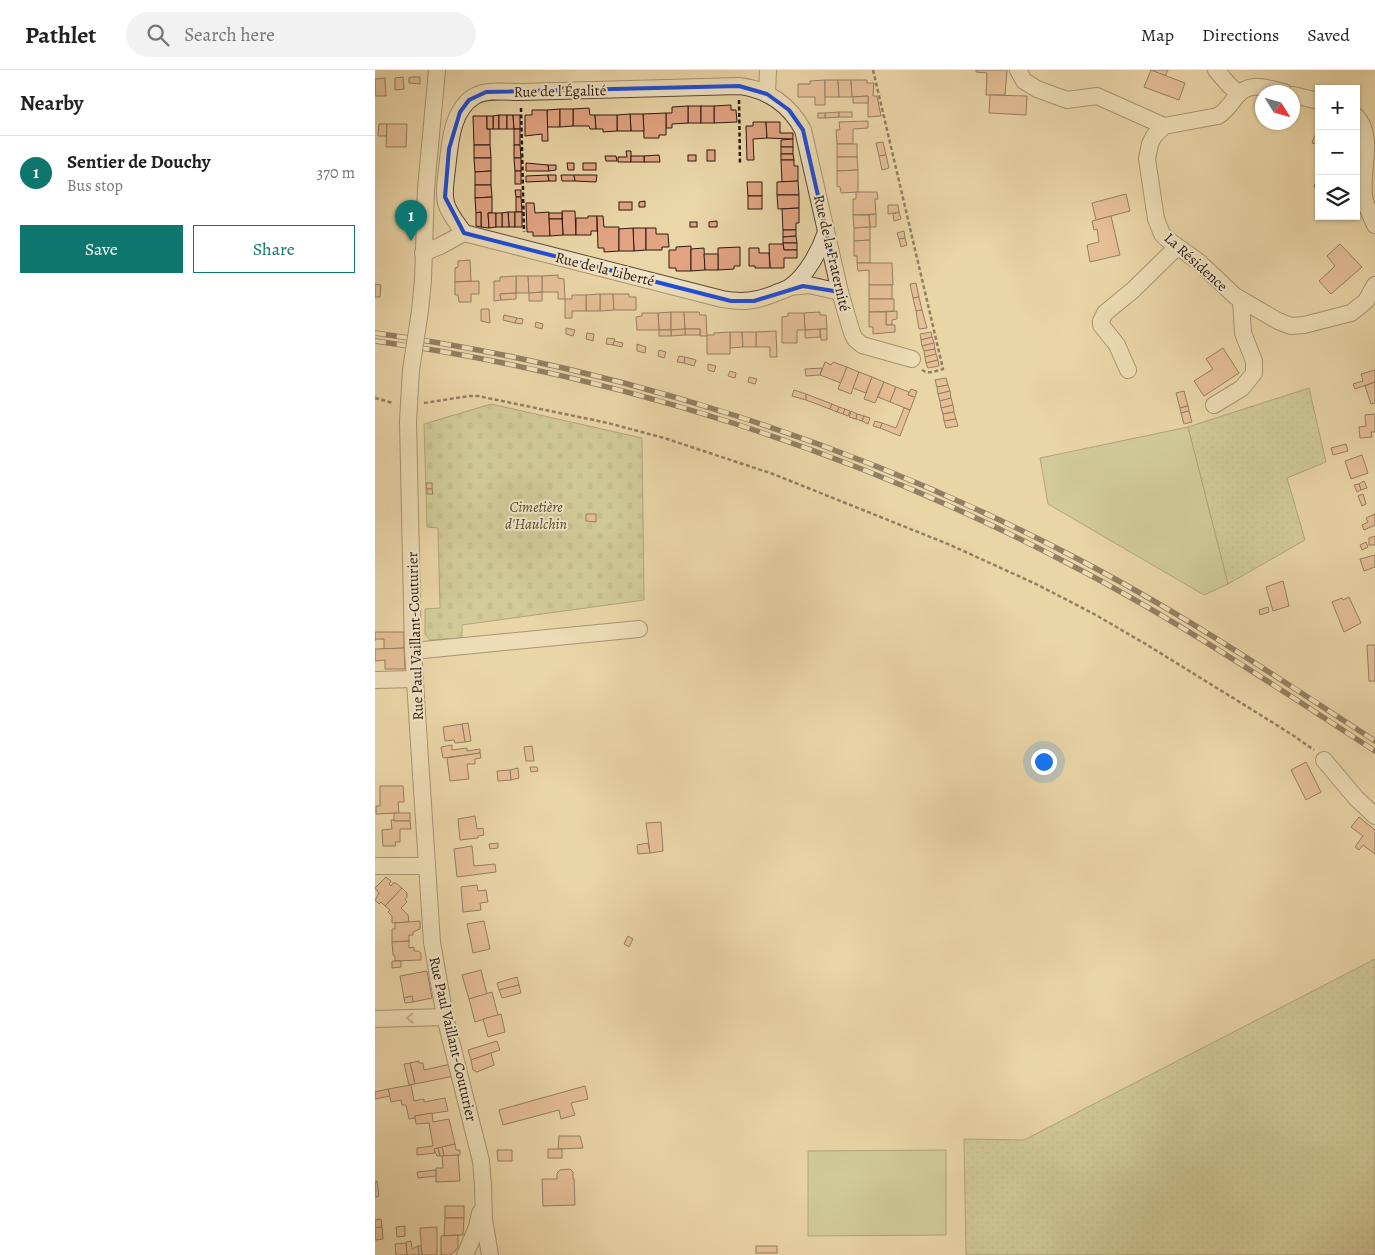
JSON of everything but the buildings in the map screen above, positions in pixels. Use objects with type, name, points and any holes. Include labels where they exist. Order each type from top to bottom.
[{"type":"street","name":"Rue Paul Vaillant-Couturier","points":[[437,70],[425,189],[420,311],[408,405],[413,651],[433,952],[445,1017],[483,1172],[485,1224],[490,1255]]},
{"type":"street","points":[[767,94],[768,70]]},
{"type":"street","points":[[1018,70],[1020,77],[1030,86],[1052,95],[1067,100],[1097,96],[1164,126],[1218,116],[1225,111],[1239,94],[1249,87],[1255,87]]},
{"type":"street","points":[[1216,70],[1239,94]]},
{"type":"street","name":"Rue de l'Égalité","points":[[464,233],[450,211],[445,197],[449,149],[457,118],[464,105],[480,94],[739,86],[756,89],[767,94],[789,110]]},
{"type":"street","points":[[1300,97],[1315,100]]},
{"type":"street","name":"Rue de la Fraternité","points":[[789,110],[803,130],[840,292],[852,333],[858,342],[867,347],[912,359]]},
{"type":"street","points":[[1360,119],[1367,123],[1372,132],[1364,193],[1366,204],[1375,225]]},
{"type":"street","name":"La Résidence","points":[[1164,126],[1154,136],[1147,151],[1148,167],[1159,227],[1167,239],[1199,262],[1224,288],[1241,300],[1285,324],[1298,326],[1351,313],[1366,302],[1375,285]]},
{"type":"street","name":"Rue de la Liberté","points":[[790,287],[812,262],[826,232]]},
{"type":"street","points":[[423,253],[464,233]]},
{"type":"street","name":"Rue de la Liberté","points":[[464,233],[731,301],[745,302],[790,287],[809,285],[840,292]]},
{"type":"street","points":[[1128,370],[1117,346],[1101,325],[1102,317],[1177,247]]},
{"type":"street","points":[[1214,405],[1242,388],[1254,373],[1254,360],[1243,333],[1241,300]]},
{"type":"street","points":[[413,651],[639,629]]},
{"type":"street","points":[[375,680],[415,679]]},
{"type":"street","points":[[1323,760],[1355,798],[1375,816]]},
{"type":"street","points":[[375,866],[427,866]]},
{"type":"street","points":[[375,1019],[445,1017]]},
{"type":"street","name":"Rue Paul Vaillant-Couturier","points":[[465,1255],[477,1227],[483,1198]]},
{"type":"path","points":[[873,70],[943,369],[929,373],[924,372],[912,359]]},
{"type":"path","points":[[739,86],[740,164]]},
{"type":"path","points":[[521,92],[524,248]]},
{"type":"path","points":[[375,398],[408,405],[469,396],[488,397],[631,429],[802,485],[948,544],[1086,609],[1294,736],[1323,760]]},
{"type":"highlighted area","points":[[739,86],[767,94],[789,110],[803,130],[840,292],[803,286],[754,301],[731,301],[464,233],[445,197],[449,149],[460,112],[469,100],[486,92]]},
{"type":"green space","points":[[1309,388],[1326,462],[1287,478],[1305,540],[1228,584],[1188,427]]},
{"type":"green space","name":"Cimetière d'Haulchin","points":[[491,404],[642,438],[644,600],[462,625],[462,638],[430,640],[425,634],[425,609],[440,608],[438,528],[427,527],[424,424]]},
{"type":"green space","points":[[1188,427],[1228,584],[1204,595],[1048,504],[1040,458]]},
{"type":"green space","points":[[1375,959],[1375,1255],[966,1255],[964,1139],[1024,1140]]},
{"type":"green space","points":[[946,1150],[946,1235],[808,1236],[808,1151]]},
{"type":"railway","points":[[375,333],[466,348],[556,366],[646,389],[735,416],[822,446],[909,480],[993,517],[1076,558],[1153,600],[1375,741]]},
{"type":"railway","points":[[375,341],[466,356],[555,374],[645,397],[733,423],[820,453],[905,487],[989,524],[1110,586],[1225,654],[1375,751]]},
{"type":"place","name":"Sentier de Douchy","points":[[411,241]]}]
